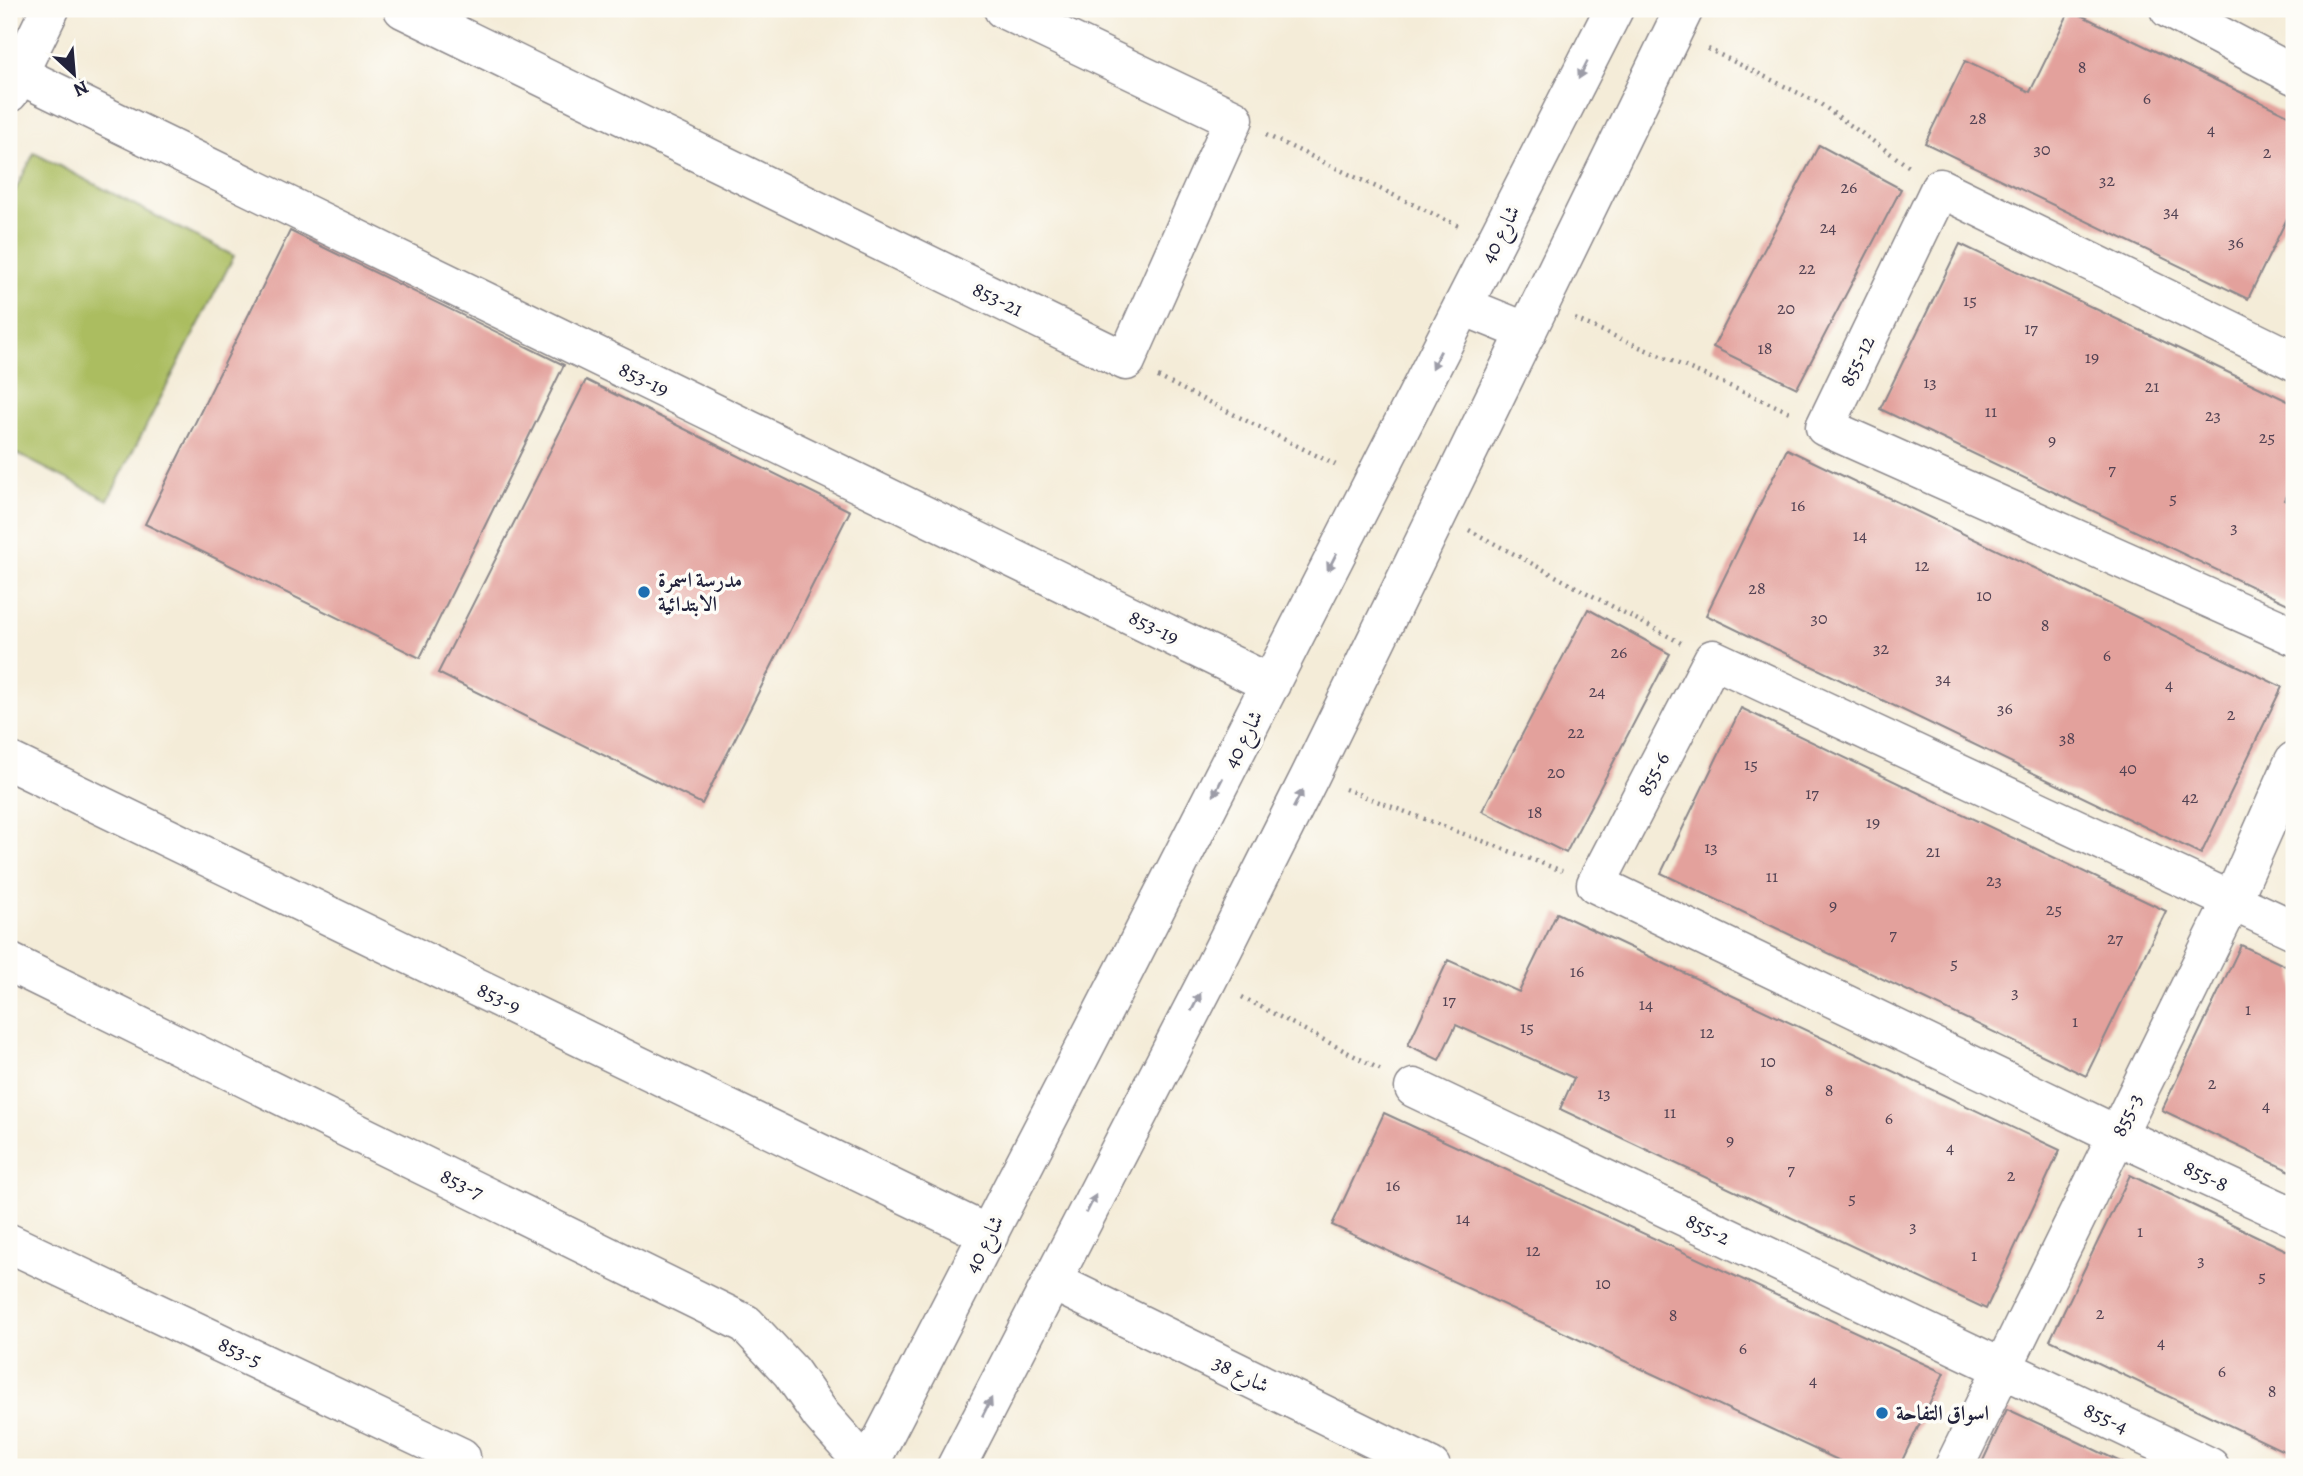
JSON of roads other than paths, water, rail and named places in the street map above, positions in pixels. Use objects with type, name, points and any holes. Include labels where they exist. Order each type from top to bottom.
[{"type":"street","points":[[14,83],[50,9]]},
{"type":"street","name":"853-21","points":[[403,9],[1126,361],[1234,120],[1003,9]]},
{"type":"street","name":"شارع 40","points":[[868,1467],[1614,9]]},
{"type":"street","points":[[2169,9],[2294,75]]},
{"type":"street","points":[[956,1467],[1310,776],[1678,20]]},
{"type":"street","name":"853-19","points":[[14,83],[1270,684]]},
{"type":"street","name":"855-12","points":[[2294,361],[1940,188],[1825,427],[2294,636]]},
{"type":"street","points":[[1463,306],[1534,318]]},
{"type":"street","name":"855-6","points":[[2117,1135],[1596,884],[1713,659],[2232,901]]},
{"type":"street","name":"853-9","points":[[9,761],[989,1235]]},
{"type":"street","name":"855-3","points":[[1954,1467],[2232,901],[2294,761]]},
{"type":"street","points":[[2232,901],[2294,930]]},
{"type":"street","name":"853-7","points":[[9,962],[746,1324],[791,1372],[821,1415],[868,1467]]},
{"type":"street","name":"855-2","points":[[1414,1088],[2003,1369]]},
{"type":"street","name":"855-8","points":[[2117,1135],[2294,1217]]},
{"type":"street","name":"853-5","points":[[9,1242],[461,1457],[456,1467]]},
{"type":"street","name":"شارع 38","points":[[1052,1281],[1431,1467]]},
{"type":"street","name":"855-4","points":[[2003,1369],[2210,1467]]},
{"type":"place","name":"مدرسة اسمرة الابتدائية","points":[[644,592]]},
{"type":"place","name":"اسواق التفاحة","points":[[1882,1413]]}]
